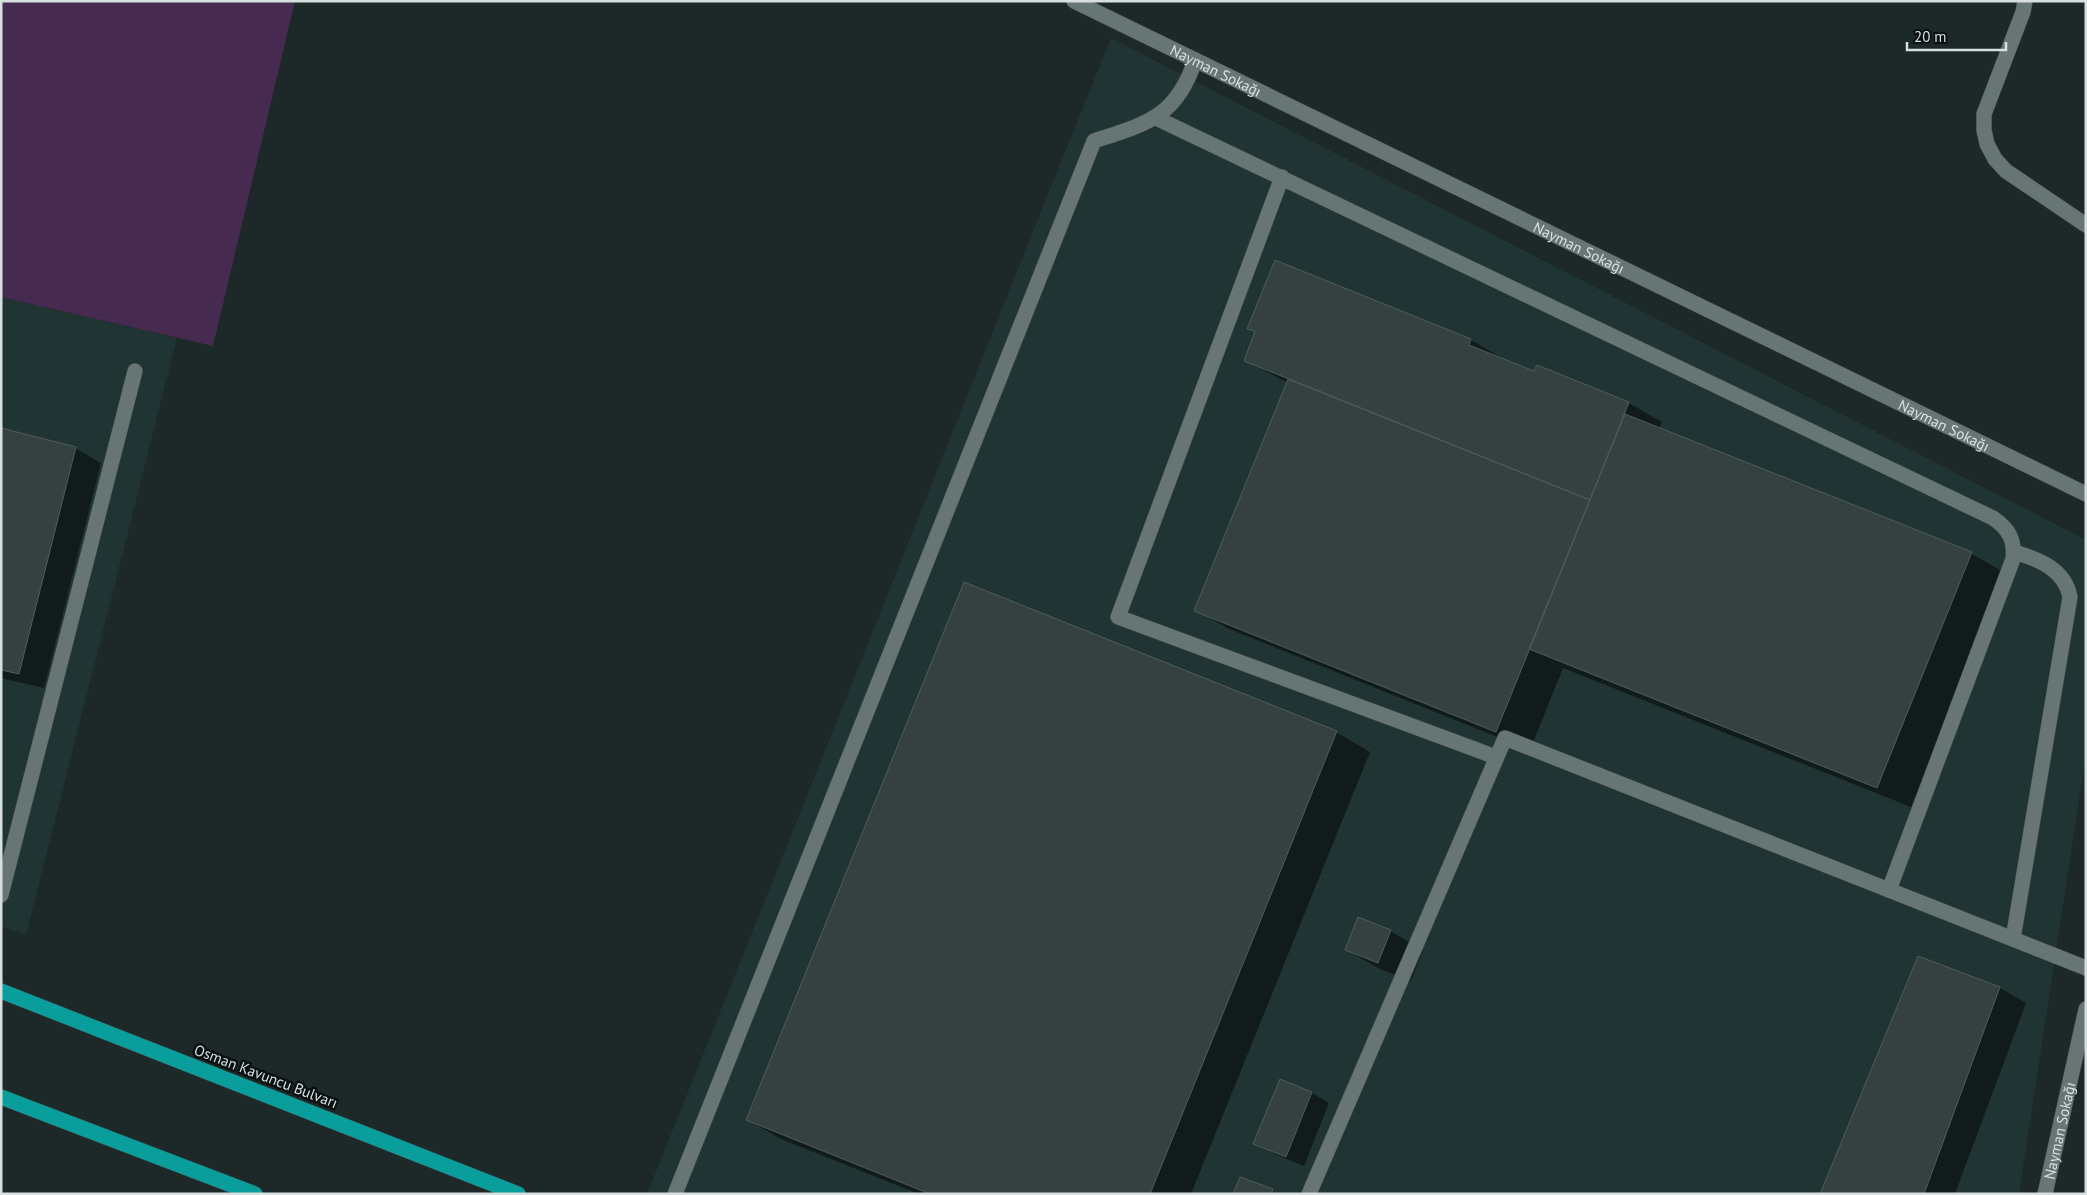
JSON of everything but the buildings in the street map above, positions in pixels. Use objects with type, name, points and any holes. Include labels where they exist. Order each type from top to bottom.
[{"type":"highway","name":"Osman Kavuncu Bulvarı","points":[[1,991],[518,1194]]},
{"type":"highway","points":[[1,1097],[255,1194]]},
{"type":"street","name":"Nayman Sokağı","points":[[1074,1],[1103,8],[1195,60],[2086,494]]},
{"type":"street","points":[[2024,1],[2023,12],[1984,114],[1984,130],[1987,144],[1995,158],[2006,170],[2086,225]]},
{"type":"street","points":[[675,1194],[1094,141],[1141,126],[1156,118],[1181,93],[1190,77],[1195,60]]},
{"type":"street","points":[[1156,118],[1993,518],[2004,525],[2011,535],[2014,552],[2013,559],[1890,890]]},
{"type":"street","points":[[1282,177],[1118,617],[1496,757]]},
{"type":"street","points":[[1,895],[135,371]]},
{"type":"street","points":[[2013,939],[2070,597],[2068,587],[2054,570],[2041,562],[2014,552]]},
{"type":"street","points":[[1309,1194],[1505,738],[2086,968]]},
{"type":"street","name":"Nayman Sokağı","points":[[2044,1194],[2086,1009]]},
{"type":"shaded area","points":[[1,1],[295,1],[213,346],[1,297]]},
{"type":"shaded area","points":[[1111,38],[2086,540],[2086,754],[2019,1194],[647,1194]]},
{"type":"shaded area","points":[[1,297],[177,338],[26,935],[1,926]]}]
